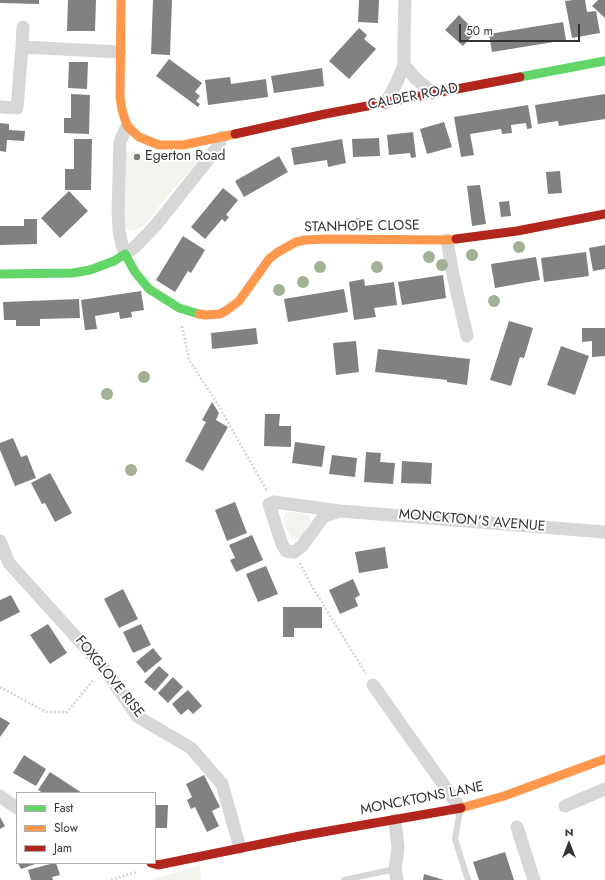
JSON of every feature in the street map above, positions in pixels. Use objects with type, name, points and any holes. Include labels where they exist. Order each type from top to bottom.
[{"type":"street","points":[[121,0],[120,97],[127,126],[120,142],[118,211],[119,231],[125,254]]},
{"type":"street","points":[[386,103],[404,65],[405,0]]},
{"type":"street","points":[[0,107],[17,108],[23,27]]},
{"type":"street","points":[[22,47],[120,52]]},
{"type":"street","name":"CALDER ROAD","points":[[127,126],[139,137],[148,141],[159,144],[183,145],[433,93],[605,61]]},
{"type":"street","points":[[404,65],[433,93]]},
{"type":"street","points":[[0,274],[73,273],[90,270],[104,265],[125,254],[134,247],[156,224],[207,161],[222,138]]},
{"type":"street","name":"STANHOPE CLOSE","points":[[125,254],[135,272],[149,289],[169,303],[196,314],[220,314],[239,301],[269,259],[296,242],[328,239],[447,240],[517,231],[605,214]]},
{"type":"street","points":[[447,240],[453,275],[467,336]]},
{"type":"street","points":[[274,502],[269,504],[282,544],[286,551],[294,552]]},
{"type":"street","name":"MONCKTON'S AVENUE","points":[[274,502],[340,510],[605,532]]},
{"type":"street","name":"MONCKTON'S AVENUE","points":[[294,552],[302,546],[324,516],[340,510]]},
{"type":"street","name":"FOXGLOVE RISE","points":[[0,541],[9,563],[103,666],[138,717],[191,748],[222,784],[240,848]]},
{"type":"street","points":[[373,685],[460,808]]},
{"type":"street","name":"MONCKTONS LANE","points":[[156,864],[300,836],[460,808],[504,796],[605,759]]},
{"type":"street","points":[[565,806],[605,789]]},
{"type":"street","points":[[0,796],[16,807]]},
{"type":"street","points":[[395,820],[398,848],[396,875]]},
{"type":"street","points":[[517,827],[534,880]]},
{"type":"lane","points":[[460,808],[455,839],[468,880]]},
{"type":"lane","points":[[344,880],[396,875]]},
{"type":"path","points":[[179,308],[189,360],[217,403],[274,502]]},
{"type":"path","points":[[294,552],[311,585],[373,685]]},
{"type":"path","points":[[0,687],[46,712],[67,712],[103,666]]},
{"type":"path","points":[[111,880],[155,864]]},
{"type":"shaded area","points":[[128,151],[135,152],[151,160],[165,162],[178,159],[187,153],[196,151],[200,155],[198,162],[143,226],[135,230],[129,230],[124,223],[125,154]]},
{"type":"shaded area","points":[[290,512],[310,516],[311,521],[301,538],[291,538],[284,524],[283,520],[285,513]]},
{"type":"shaded area","points":[[200,865],[201,880],[149,880]]},
{"type":"building","points":[[0,0],[39,0],[39,4],[0,3]]},
{"type":"building","points":[[68,0],[96,0],[95,31],[67,31]]},
{"type":"building","points":[[153,0],[172,0],[170,55],[151,54]]},
{"type":"building","points":[[359,0],[379,0],[378,23],[358,22]]},
{"type":"building","points":[[585,0],[587,12],[596,11],[600,33],[572,38],[565,1]]},
{"type":"building","points":[[598,0],[605,0],[605,18],[592,6]]},
{"type":"building","points":[[459,15],[476,32],[463,46],[445,30]]},
{"type":"building","points":[[563,22],[566,40],[492,52],[489,34]]},
{"type":"building","points":[[359,28],[367,35],[364,39],[376,49],[349,79],[329,61]]},
{"type":"building","points":[[169,59],[202,83],[195,92],[200,96],[196,101],[200,104],[198,107],[156,76]]},
{"type":"building","points":[[69,62],[88,62],[87,89],[68,88]]},
{"type":"building","points":[[322,68],[324,86],[274,93],[271,76]]},
{"type":"building","points":[[230,77],[231,84],[266,79],[268,97],[208,105],[205,80]]},
{"type":"building","points":[[71,94],[90,95],[89,134],[64,133],[64,118],[71,118]]},
{"type":"building","points":[[605,94],[605,119],[559,126],[558,121],[538,124],[535,105]]},
{"type":"building","points":[[528,105],[532,128],[527,129],[526,123],[511,125],[512,133],[502,134],[501,129],[470,134],[474,155],[461,157],[454,117]]},
{"type":"building","points":[[444,122],[452,147],[427,154],[420,129]]},
{"type":"building","points":[[0,123],[9,124],[9,130],[25,131],[24,141],[7,140],[6,152],[0,151]]},
{"type":"building","points":[[413,132],[416,157],[411,158],[410,153],[389,155],[387,135]]},
{"type":"building","points":[[379,138],[380,156],[353,157],[352,139]]},
{"type":"building","points":[[74,139],[92,139],[91,190],[65,190],[65,169],[74,169]]},
{"type":"building","points":[[342,139],[346,163],[328,167],[327,160],[294,165],[291,148]]},
{"type":"building","points":[[279,156],[288,172],[244,197],[235,181]]},
{"type":"building","points":[[560,171],[562,193],[548,194],[546,172]]},
{"type":"building","points":[[480,185],[486,224],[472,226],[467,186]]},
{"type":"building","points":[[223,188],[238,200],[226,215],[229,217],[225,222],[222,219],[205,239],[191,227]]},
{"type":"building","points":[[69,191],[88,211],[60,238],[41,218]]},
{"type":"building","points":[[509,201],[511,216],[501,217],[499,202]]},
{"type":"building","points":[[24,219],[37,219],[37,244],[0,245],[0,226],[24,226]]},
{"type":"building","points":[[183,236],[205,250],[191,273],[188,271],[175,292],[156,280]]},
{"type":"building","points":[[605,245],[605,269],[593,271],[589,248]]},
{"type":"building","points":[[586,252],[589,276],[544,282],[541,258]]},
{"type":"building","points":[[536,257],[540,280],[495,288],[491,264]]},
{"type":"building","points":[[443,275],[446,298],[402,305],[398,282]]},
{"type":"building","points":[[364,279],[365,286],[394,282],[397,305],[374,308],[376,317],[354,320],[349,282]]},
{"type":"building","points":[[344,289],[348,312],[288,322],[284,299]]},
{"type":"building","points":[[141,291],[144,310],[131,312],[132,317],[120,319],[119,312],[95,316],[97,329],[85,330],[81,300]]},
{"type":"building","points":[[79,299],[80,318],[40,319],[40,326],[16,326],[16,320],[4,320],[3,302]]},
{"type":"building","points":[[509,321],[533,328],[524,358],[520,357],[511,386],[490,380]]},
{"type":"building","points":[[256,328],[258,344],[212,349],[211,333]]},
{"type":"building","points":[[582,328],[605,328],[605,356],[592,357],[592,341],[582,342]]},
{"type":"building","points":[[356,341],[359,372],[336,375],[333,343]]},
{"type":"building","points":[[561,346],[589,356],[575,395],[547,385]]},
{"type":"building","points":[[378,349],[470,359],[467,385],[447,382],[447,380],[375,372]]},
{"type":"building","points":[[212,402],[219,413],[216,420],[228,427],[203,471],[185,461],[206,422],[202,420]]},
{"type":"building","points":[[265,414],[280,414],[279,426],[291,426],[291,447],[264,446]]},
{"type":"building","points":[[13,438],[21,457],[27,455],[36,478],[15,486],[0,450],[0,443]]},
{"type":"building","points":[[295,442],[325,446],[322,467],[292,463]]},
{"type":"building","points":[[366,452],[381,453],[380,462],[395,463],[393,484],[364,482]]},
{"type":"building","points":[[332,455],[357,458],[355,477],[329,474]]},
{"type":"building","points":[[402,461],[432,463],[431,484],[401,483]]},
{"type":"building","points":[[50,473],[72,513],[55,522],[45,503],[42,504],[31,483]]},
{"type":"building","points":[[235,502],[247,533],[227,541],[215,510]]},
{"type":"building","points":[[252,535],[263,560],[236,572],[230,560],[235,558],[229,545]]},
{"type":"building","points":[[385,547],[388,568],[359,573],[355,552]]},
{"type":"building","points":[[266,566],[278,594],[258,602],[246,574]]},
{"type":"building","points":[[353,579],[360,595],[355,598],[358,606],[340,614],[329,590]]},
{"type":"building","points":[[123,589],[138,619],[119,628],[104,599]]},
{"type":"building","points":[[11,595],[20,612],[0,622],[0,600]]},
{"type":"building","points":[[283,607],[322,607],[322,628],[294,628],[294,637],[283,637]]},
{"type":"building","points":[[48,624],[67,653],[50,664],[30,635]]},
{"type":"building","points":[[141,624],[151,645],[133,653],[123,632]]},
{"type":"building","points":[[153,648],[162,659],[145,673],[136,662]]},
{"type":"building","points":[[159,666],[169,675],[155,691],[144,682]]},
{"type":"building","points":[[173,677],[183,687],[168,703],[158,693]]},
{"type":"building","points":[[188,690],[202,706],[193,714],[188,709],[181,715],[172,704]]},
{"type":"building","points":[[0,717],[10,723],[0,737]]},
{"type":"building","points":[[24,755],[46,769],[36,786],[13,773]]},
{"type":"building","points":[[50,772],[80,792],[41,792],[38,790]]},
{"type":"building","points":[[204,775],[220,807],[212,811],[219,826],[207,832],[195,807],[191,809],[187,800],[192,797],[186,784]]},
{"type":"building","points":[[156,805],[168,805],[167,828],[156,828]]},
{"type":"building","points":[[0,817],[5,826],[0,829]]},
{"type":"building","points":[[505,852],[514,880],[479,880],[473,862]]},
{"type":"building","points":[[18,864],[35,864],[21,869]]},
{"type":"building","points":[[50,864],[56,864],[60,875],[52,877],[53,880],[31,880],[28,870]]},
{"type":"building","points":[[424,874],[444,880],[423,880]]},
{"type":"traffic: fast","points":[[520,77],[605,61]]},
{"type":"traffic: fast","points":[[0,274],[73,273],[90,270],[114,261],[125,254],[135,272],[149,289],[179,308],[199,314]]},
{"type":"traffic: slow","points":[[121,0],[120,97],[127,126],[139,137],[159,145],[183,145],[235,134]]},
{"type":"traffic: slow","points":[[199,314],[220,314],[227,310],[239,301],[269,259],[296,242],[327,239],[456,239]]},
{"type":"traffic: slow","points":[[461,808],[504,796],[605,759]]},
{"type":"traffic: jam","points":[[235,134],[325,114],[520,77]]},
{"type":"traffic: jam","points":[[456,239],[517,231],[605,214]]},
{"type":"traffic: jam","points":[[154,864],[158,865],[300,836],[461,808]]},
{"type":"place","name":"Egerton Road","points":[[137,157]]}]
